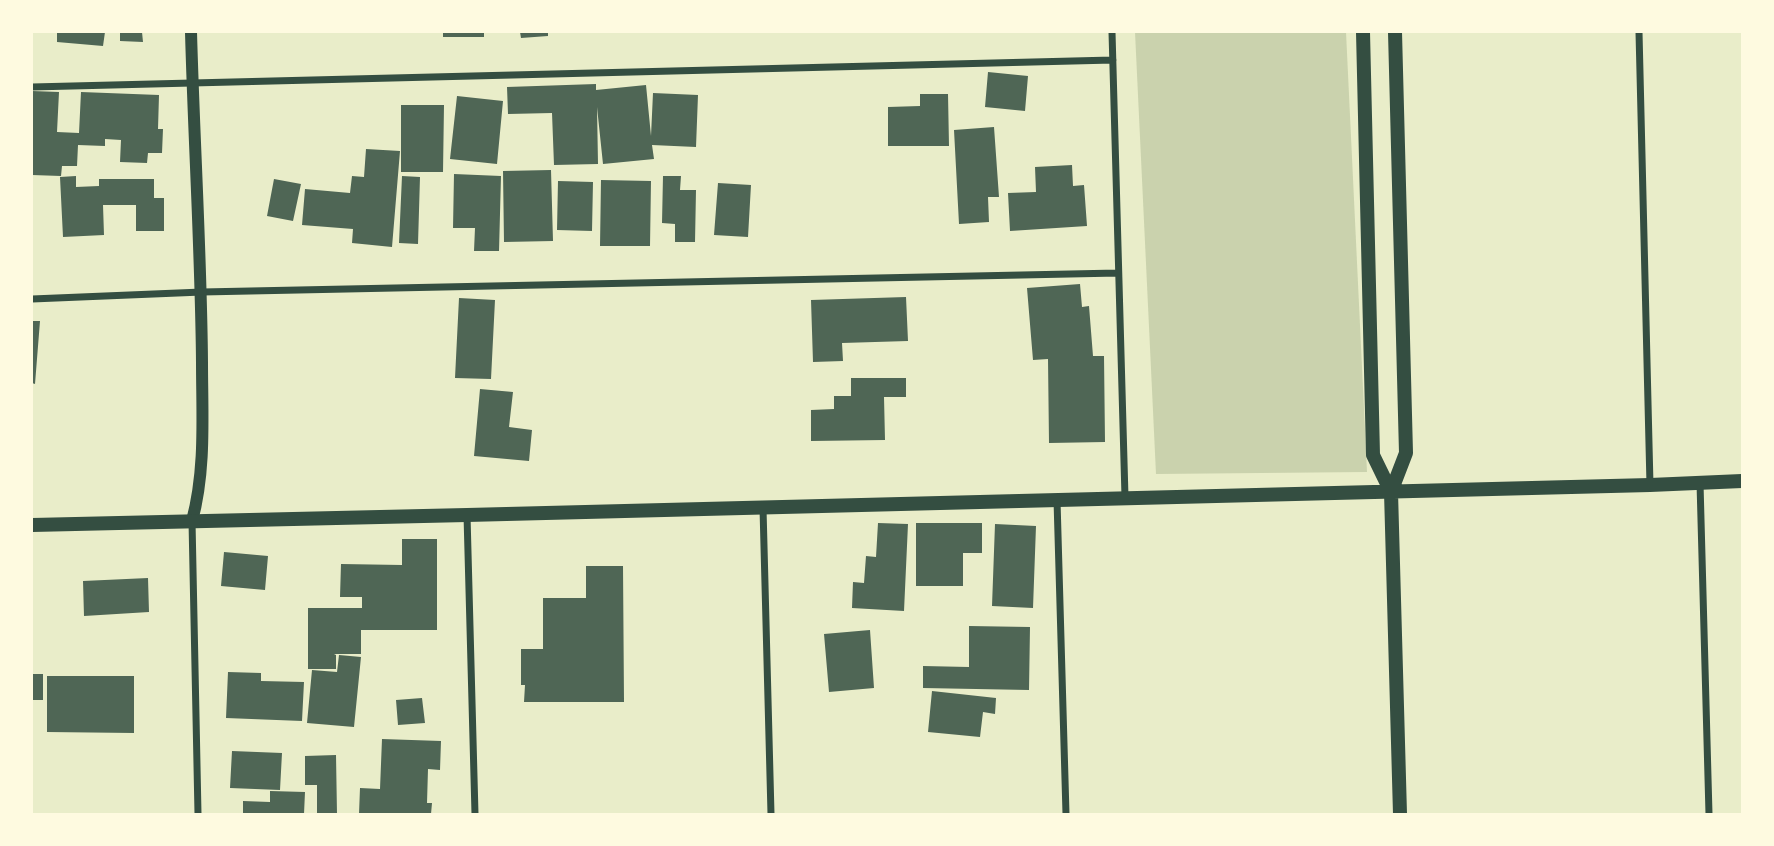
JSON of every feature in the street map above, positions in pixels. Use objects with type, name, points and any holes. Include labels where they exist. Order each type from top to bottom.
[{"type":"main road","points":[[1363,32],[1373,455],[1391,492]]},
{"type":"main road","points":[[1395,32],[1406,453],[1391,492],[1400,814]]},
{"type":"main road","points":[[32,524],[762,508],[1742,481]]},
{"type":"street","points":[[191,32],[202,292],[202,456],[198,500],[192,521],[198,814]]},
{"type":"street","points":[[1112,32],[1125,497]]},
{"type":"street","points":[[1639,32],[1650,485]]},
{"type":"street","points":[[32,87],[1113,60]]},
{"type":"street","points":[[32,299],[202,292],[1118,273]]},
{"type":"street","points":[[1700,482],[1709,814]]},
{"type":"street","points":[[1057,499],[1066,814]]},
{"type":"street","points":[[762,508],[771,814]]},
{"type":"street","points":[[467,515],[475,814]]},
{"type":"green space","points":[[1135,32],[1346,32],[1367,472],[1156,474]]},
{"type":"building","points":[[57,32],[105,32],[103,46],[57,42]]},
{"type":"building","points":[[120,32],[142,32],[143,42],[120,41]]},
{"type":"building","points":[[443,32],[484,32],[484,37],[443,37]]},
{"type":"building","points":[[520,32],[548,32],[548,36],[521,38]]},
{"type":"building","points":[[988,72],[1028,76],[1025,111],[985,107]]},
{"type":"building","points":[[596,84],[596,90],[646,85],[651,136],[653,93],[698,95],[696,147],[652,145],[654,159],[603,164],[597,107],[598,164],[554,165],[552,113],[508,114],[507,87]]},
{"type":"building","points":[[32,91],[59,92],[57,132],[79,133],[81,92],[159,95],[158,129],[163,129],[162,153],[148,153],[147,163],[120,162],[121,140],[105,139],[105,146],[78,145],[77,166],[62,166],[61,176],[32,175]]},
{"type":"building","points":[[920,94],[948,94],[949,146],[888,146],[888,107],[920,106]]},
{"type":"building","points":[[457,96],[503,101],[497,164],[450,159]]},
{"type":"building","points":[[401,105],[444,105],[443,172],[401,172]]},
{"type":"building","points":[[994,127],[999,197],[988,197],[989,222],[959,224],[954,130]]},
{"type":"building","points":[[366,149],[400,151],[392,247],[352,243],[353,229],[302,225],[305,189],[350,193],[352,176],[364,177]]},
{"type":"building","points":[[1072,165],[1073,186],[1084,185],[1087,226],[1010,231],[1008,193],[1036,192],[1035,167]]},
{"type":"building","points":[[551,170],[553,241],[504,242],[503,171]]},
{"type":"building","points":[[454,174],[501,176],[499,251],[474,251],[475,228],[453,228]]},
{"type":"building","points":[[76,176],[76,187],[99,186],[99,179],[154,179],[154,198],[164,198],[164,231],[136,231],[136,205],[103,205],[104,235],[63,237],[60,177]]},
{"type":"building","points":[[402,176],[420,177],[418,244],[399,243]]},
{"type":"building","points":[[663,176],[681,176],[680,190],[696,190],[695,242],[675,242],[675,224],[662,223]]},
{"type":"building","points":[[274,179],[301,184],[293,221],[267,216]]},
{"type":"building","points":[[601,180],[651,181],[650,246],[600,246]]},
{"type":"building","points":[[558,181],[593,182],[592,231],[557,230]]},
{"type":"building","points":[[718,183],[751,185],[748,237],[714,235]]},
{"type":"building","points":[[1080,284],[1082,307],[1089,306],[1093,356],[1104,356],[1105,442],[1049,443],[1048,359],[1033,360],[1027,288]]},
{"type":"building","points":[[906,297],[908,341],[842,343],[843,361],[813,362],[811,300]]},
{"type":"building","points":[[459,298],[495,300],[491,379],[455,378]]},
{"type":"building","points":[[32,321],[40,321],[35,384],[32,383]]},
{"type":"building","points":[[851,378],[906,378],[906,397],[884,397],[885,440],[811,441],[811,410],[834,409],[834,396],[851,396]]},
{"type":"building","points":[[480,389],[513,392],[509,427],[532,430],[529,461],[474,456]]},
{"type":"building","points":[[878,523],[908,524],[904,611],[852,608],[853,582],[864,583],[866,556],[876,557]]},
{"type":"building","points":[[916,523],[982,523],[982,553],[963,553],[963,586],[916,586]]},
{"type":"building","points":[[995,524],[1036,526],[1033,608],[992,606]]},
{"type":"building","points":[[402,539],[437,539],[437,630],[361,630],[361,654],[334,654],[336,669],[308,669],[308,608],[362,608],[362,597],[340,597],[341,564],[402,565]]},
{"type":"building","points":[[224,552],[268,556],[265,590],[221,586]]},
{"type":"building","points":[[586,566],[623,566],[624,702],[524,702],[521,649],[543,649],[543,598],[586,598]]},
{"type":"building","points":[[148,578],[149,612],[84,616],[83,581]]},
{"type":"building","points":[[969,626],[1030,627],[1029,690],[923,688],[923,666],[969,667]]},
{"type":"building","points":[[870,630],[874,688],[829,692],[824,634]]},
{"type":"building","points":[[339,655],[361,657],[354,727],[307,723],[312,670],[337,672]]},
{"type":"building","points":[[228,672],[261,673],[261,681],[304,682],[302,721],[226,718]]},
{"type":"building","points":[[32,674],[43,674],[43,700],[32,700]]},
{"type":"building","points":[[47,676],[134,676],[134,733],[47,732]]},
{"type":"building","points":[[932,691],[996,698],[995,714],[983,712],[980,737],[928,732]]},
{"type":"building","points":[[422,698],[425,723],[398,725],[396,700]]},
{"type":"building","points":[[382,739],[441,741],[440,770],[428,769],[427,803],[432,803],[431,814],[359,814],[360,788],[380,789]]},
{"type":"building","points":[[232,751],[282,753],[280,790],[230,788]]},
{"type":"building","points":[[336,755],[337,814],[317,814],[317,785],[305,785],[305,756]]},
{"type":"building","points":[[270,791],[305,792],[304,814],[243,814],[243,801],[270,802]]}]
